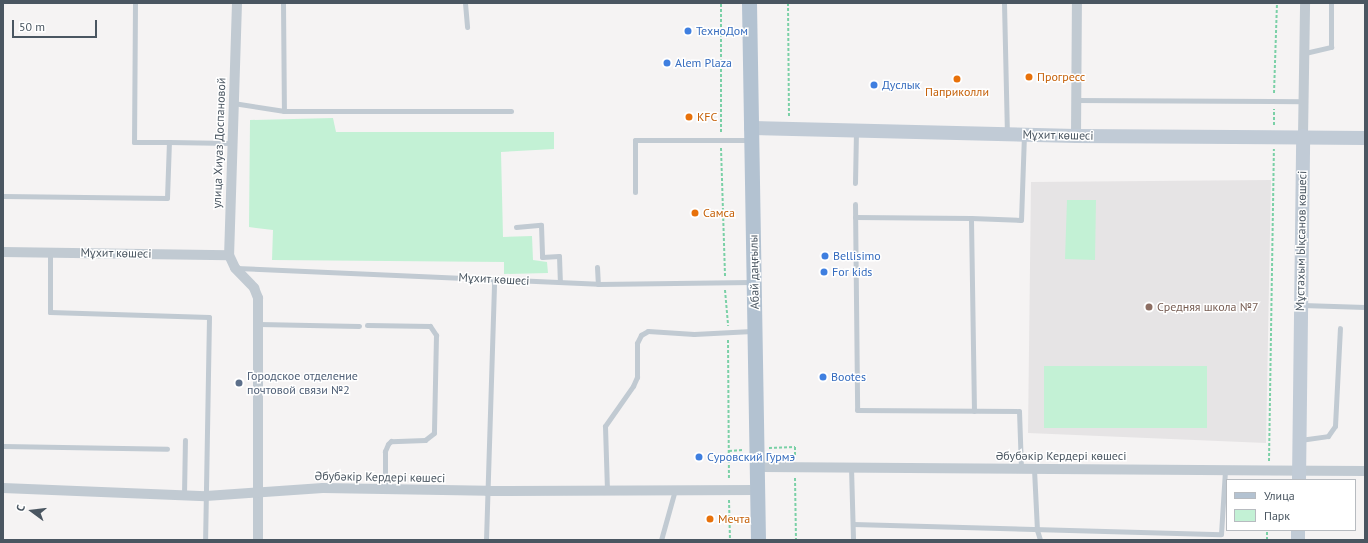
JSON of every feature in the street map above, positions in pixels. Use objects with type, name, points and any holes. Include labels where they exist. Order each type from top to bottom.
[{"type":"main road","name":"Абай даңғылы","points":[[749,3],[758,540]]},
{"type":"street","name":"улица Хиуаз Доспановой","points":[[237,3],[232,103],[229,254],[235,268],[246,278],[258,298],[260,492],[258,540]]},
{"type":"street","points":[[1076,136],[1077,3]]},
{"type":"street","name":"Мұстахым Ықсанов көшесі","points":[[1299,475],[1305,3]]},
{"type":"street","name":"Мұхит көшесі","points":[[752,134],[856,131],[1076,136],[1303,136],[1365,138]]},
{"type":"street","name":"Мұхит көшесі","points":[[3,252],[229,254]]},
{"type":"street","name":"Әбубәкір Кердері көшесі","points":[[757,467],[1225,470],[1269,471],[1299,475],[1365,471]]},
{"type":"street","name":"Әбубәкір Кердері көшесі","points":[[3,488],[206,496],[323,488],[487,491],[758,490]]},
{"type":"lane","points":[[135,3],[134,142],[231,143]]},
{"type":"lane","points":[[283,3],[284,111]]},
{"type":"lane","points":[[465,3],[467,27]]},
{"type":"lane","points":[[1004,3],[1007,134]]},
{"type":"lane","points":[[1305,53],[1330,47],[1331,3]]},
{"type":"lane","points":[[1076,100],[1303,101]]},
{"type":"lane","points":[[232,103],[284,111],[511,111]]},
{"type":"lane","points":[[855,183],[856,131]]},
{"type":"lane","points":[[635,192],[635,140],[721,140],[752,134]]},
{"type":"lane","points":[[855,217],[1021,220],[1024,135]]},
{"type":"lane","points":[[3,196],[167,198],[169,142]]},
{"type":"lane","points":[[855,204],[857,410],[1019,411],[1021,469]]},
{"type":"lane","points":[[971,218],[974,411]]},
{"type":"lane","points":[[516,227],[541,226],[542,257],[559,256],[560,282]]},
{"type":"lane","points":[[50,253],[50,312],[209,317],[205,540]]},
{"type":"lane","points":[[597,267],[598,284]]},
{"type":"lane","name":"Мұхит көшесі","points":[[235,268],[598,284],[754,282]]},
{"type":"lane","points":[[486,540],[494,280]]},
{"type":"lane","points":[[1301,305],[1365,307]]},
{"type":"lane","points":[[259,324],[359,326]]},
{"type":"lane","points":[[367,325],[430,326],[436,335],[434,432],[426,440],[391,441],[388,444],[385,451],[385,489]]},
{"type":"lane","points":[[1299,440],[1328,436],[1335,426],[1340,328]]},
{"type":"lane","points":[[606,490],[605,426],[633,386],[637,377],[637,343],[641,335],[648,331],[694,334],[755,331]]},
{"type":"lane","points":[[184,495],[185,440]]},
{"type":"lane","points":[[3,446],[167,449]]},
{"type":"lane","points":[[851,467],[853,540]]},
{"type":"lane","points":[[1034,469],[1037,530],[1040,540]]},
{"type":"lane","points":[[1221,540],[1225,470]]},
{"type":"lane","points":[[661,540],[675,490]]},
{"type":"lane","points":[[853,524],[1221,534]]},
{"type":"path","points":[[721,3],[721,140],[728,332],[730,540]]},
{"type":"path","points":[[788,3],[789,117]]},
{"type":"path","points":[[1269,471],[1276,3]]},
{"type":"path","points":[[768,448],[795,447],[795,457]]},
{"type":"path","points":[[729,451],[742,450]]},
{"type":"path","points":[[794,477],[796,540]]},
{"type":"shaded area","name":"Средняя школа №7","points":[[1271,180],[1266,443],[1028,433],[1031,182]]},
{"type":"green space","points":[[333,118],[336,132],[554,132],[554,149],[501,152],[503,237],[532,236],[533,260],[547,262],[548,273],[504,274],[504,262],[272,260],[273,230],[249,227],[250,120]]},
{"type":"green space","points":[[1067,200],[1096,200],[1095,260],[1065,259]]},
{"type":"green space","points":[[1044,366],[1207,366],[1207,428],[1044,428]]},
{"type":"place","name":"ТехноДом","points":[[688,31]]},
{"type":"place","name":"Alem Plaza","points":[[667,63]]},
{"type":"place","name":"Прогресс","points":[[1029,77]]},
{"type":"place","name":"Паприколли","points":[[957,79]]},
{"type":"place","name":"Дуслык","points":[[874,85]]},
{"type":"place","name":"KFC","points":[[689,117]]},
{"type":"place","name":"Самса","points":[[695,213]]},
{"type":"place","name":"Bellisimo","points":[[825,256]]},
{"type":"place","name":"For kids","points":[[824,272]]},
{"type":"place","name":"Средняя школа №7","points":[[1149,307]]},
{"type":"place","name":"Bootes","points":[[823,377]]},
{"type":"place","name":"Городское отделение почтовой связи №2","points":[[239,383]]},
{"type":"place","name":"Суровский Гурмэ","points":[[699,457]]},
{"type":"place","name":"Мечта","points":[[710,519]]}]
